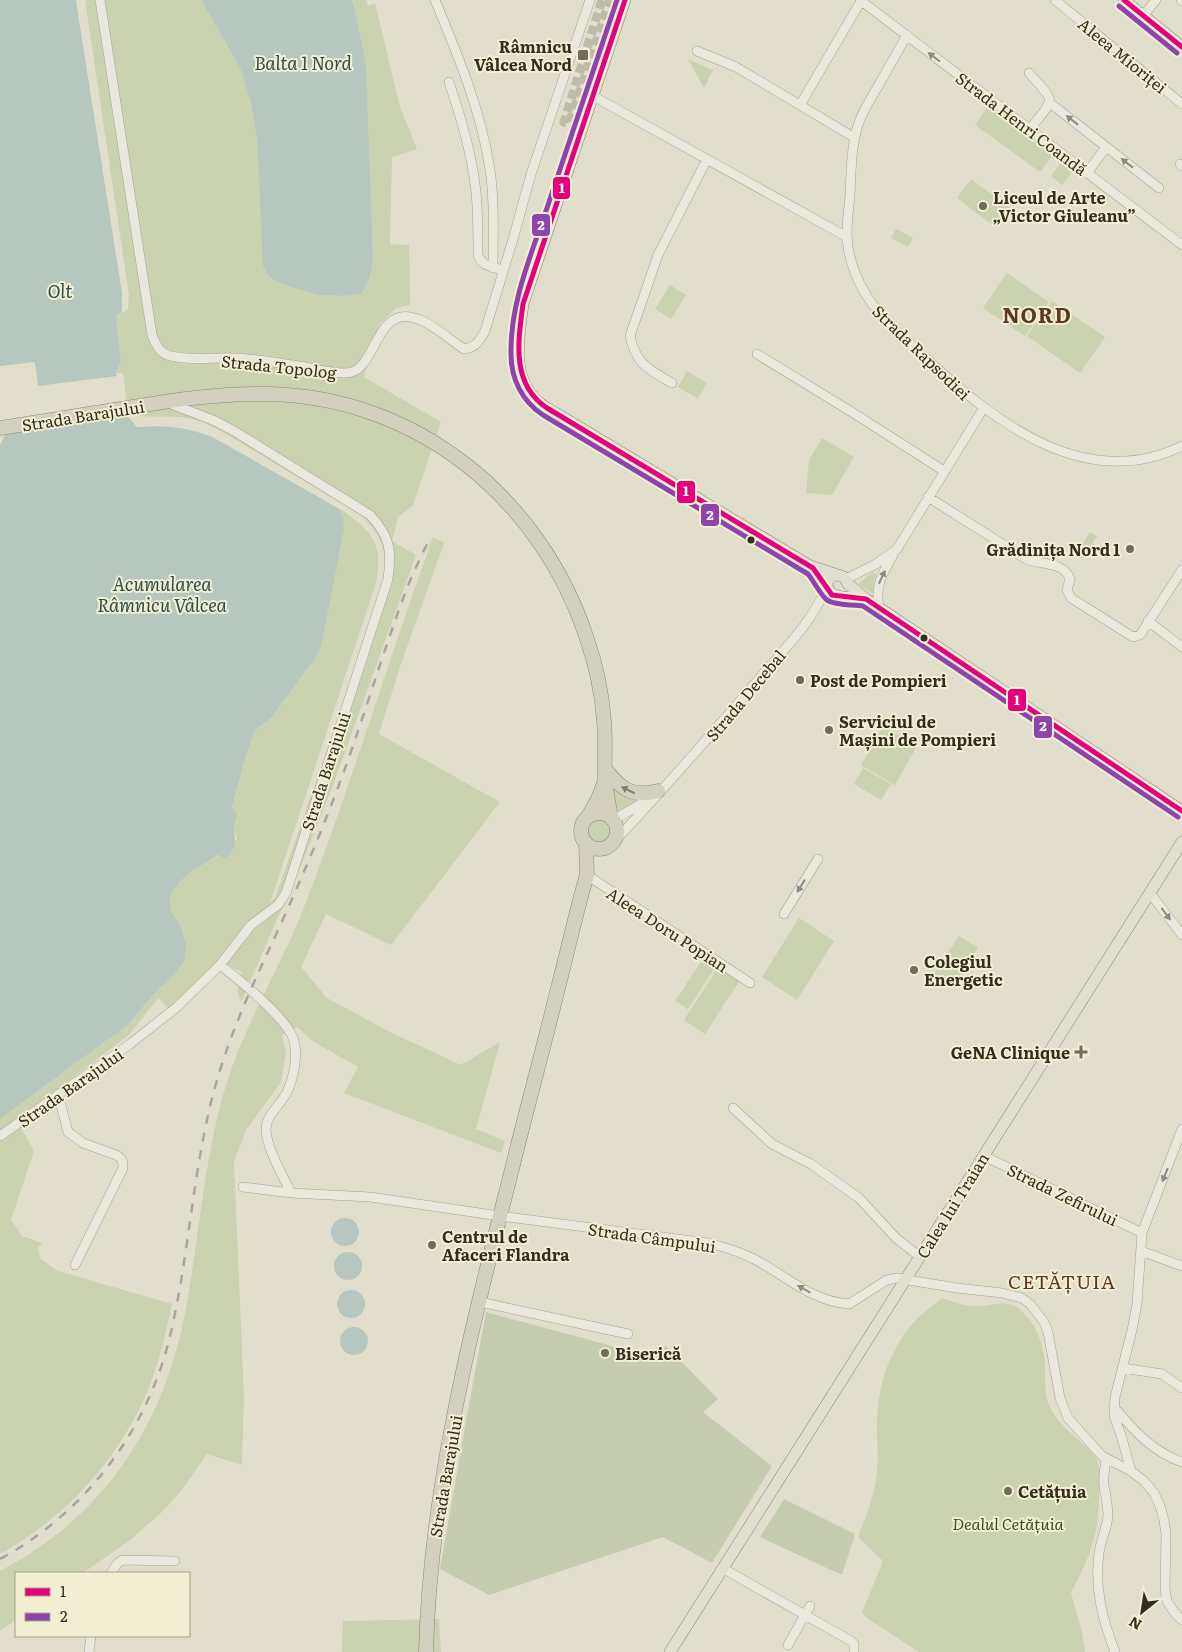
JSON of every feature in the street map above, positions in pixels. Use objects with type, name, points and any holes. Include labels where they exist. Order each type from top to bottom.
[{"type":"highway","name":"Strada Barajului","points":[[0,428],[166,402],[246,394],[283,395],[344,404],[403,426],[437,444],[470,467],[497,491],[530,529],[569,594],[587,639],[597,676],[604,721],[605,775],[612,819]]},
{"type":"highway","name":"Strada Barajului","points":[[588,817],[598,799],[605,775]]},
{"type":"highway","points":[[605,775],[630,792],[642,794],[658,791]]},
{"type":"highway","points":[[597,813],[612,819],[617,832],[610,845],[596,849],[586,843],[581,829],[588,817],[597,813]]},
{"type":"highway","name":"Strada Barajului","points":[[426,1652],[429,1594],[438,1506],[445,1466],[500,1216],[586,875],[586,843]]},
{"type":"highway","name":"Strada Barajului","points":[[586,875],[610,845]]},
{"type":"main road","points":[[625,0],[523,304],[518,348],[522,378],[533,396],[554,412],[813,568],[841,575],[866,599],[879,608],[1182,811]]},
{"type":"main road","points":[[1124,0],[1182,47]]},
{"type":"main road","points":[[813,568],[832,591],[866,599]]},
{"type":"main road","points":[[832,591],[828,578],[834,574]]},
{"type":"main road","points":[[832,591],[847,590],[847,581]]},
{"type":"main road","name":"Calea lui Traian","points":[[670,1652],[1182,842]]},
{"type":"street","name":"Strada Topolog","points":[[100,0],[152,335],[160,351],[170,356],[185,358],[236,358],[340,373],[351,372],[359,368],[385,327],[402,317],[417,318],[464,349],[477,345],[485,331],[531,174],[590,0]]},
{"type":"street","points":[[436,0],[474,102],[483,134],[493,202],[493,268]]},
{"type":"street","name":"Strada Henri Coandă","points":[[800,105],[860,0],[873,4],[907,36],[1182,245]]},
{"type":"street","name":"Aleea Mioriței","points":[[1055,0],[1066,3],[1182,104]]},
{"type":"street","points":[[1143,16],[1156,0]]},
{"type":"street","name":"Strada Rapsodiei","points":[[907,36],[865,109],[855,138],[847,237],[855,273],[861,287],[876,310],[942,374],[983,408],[1014,428],[1048,446],[1082,458],[1131,462],[1152,458],[1182,446]]},
{"type":"street","points":[[697,51],[736,67],[855,138]]},
{"type":"street","points":[[1029,73],[1050,97],[1050,103],[1030,130]]},
{"type":"street","points":[[449,82],[463,124],[476,192],[478,254],[481,262],[493,268],[504,270]]},
{"type":"street","points":[[593,96],[847,237]]},
{"type":"street","points":[[1050,103],[1159,188]]},
{"type":"street","points":[[1087,173],[1106,147]]},
{"type":"street","points":[[672,383],[640,362],[633,348],[630,336],[658,255],[707,159]]},
{"type":"street","points":[[757,354],[944,471]]},
{"type":"street","name":"Strada Barajului","points":[[0,1136],[162,1020],[220,965],[251,925],[278,906],[286,893],[388,579],[390,553],[386,537],[379,524],[370,515],[215,421],[166,402]]},
{"type":"street","points":[[879,608],[877,588],[879,580],[983,408]]},
{"type":"street","points":[[928,497],[1026,559],[1054,565],[1066,572],[1070,579],[1069,596],[1074,601],[1133,637],[1140,635],[1182,570]]},
{"type":"street","points":[[847,581],[897,549]]},
{"type":"street","name":"Strada Decebal","points":[[610,845],[670,782],[719,726],[832,591]]},
{"type":"street","points":[[1148,621],[1182,646]]},
{"type":"street","name":"Strada Decebal","points":[[612,819],[631,810],[670,782]]},
{"type":"street","points":[[784,914],[818,859]]},
{"type":"street","name":"Aleea Doru Popian","points":[[586,875],[750,983]]},
{"type":"street","points":[[1150,893],[1182,935]]},
{"type":"street","points":[[220,965],[243,983],[266,1005],[288,1029],[294,1041],[295,1059],[291,1082],[283,1100],[268,1119],[266,1128],[270,1147],[291,1193]]},
{"type":"street","points":[[58,1094],[68,1132],[83,1142],[116,1155],[123,1163],[123,1168],[105,1206],[74,1265]]},
{"type":"street","points":[[733,1108],[772,1144],[811,1164],[859,1198],[896,1238],[920,1257]]},
{"type":"street","points":[[1131,1471],[1114,1416],[1115,1397],[1137,1304],[1142,1233],[1182,1129]]},
{"type":"street","name":"Strada Zefirului","points":[[984,1156],[1142,1233]]},
{"type":"street","points":[[243,1187],[291,1193],[370,1197],[500,1216]]},
{"type":"street","name":"Strada Câmpului","points":[[500,1216],[708,1243],[730,1248],[819,1297],[833,1302],[850,1304],[887,1280],[896,1278],[1002,1293],[1022,1298],[1030,1304],[1044,1322],[1048,1332],[1058,1391],[1064,1409],[1078,1431],[1106,1459],[1131,1471],[1154,1492],[1160,1506],[1166,1534],[1167,1601],[1182,1620]]},
{"type":"street","points":[[1141,1251],[1182,1266]]},
{"type":"street","points":[[480,1302],[628,1334]]},
{"type":"street","points":[[1123,1368],[1162,1374],[1182,1388]]},
{"type":"street","points":[[1114,1407],[1143,1439],[1182,1462]]},
{"type":"street","points":[[1106,1459],[1104,1484],[1108,1499],[1108,1519],[1097,1566],[1105,1625],[1115,1652]]},
{"type":"street","points":[[112,1572],[122,1560],[175,1561]]},
{"type":"street","points":[[722,1568],[851,1641],[854,1644],[854,1652]]},
{"type":"street","points":[[788,1645],[810,1606]]},
{"type":"street","points":[[89,1652],[91,1637]]},
{"type":"green space","points":[[85,0],[201,0],[240,68],[251,103],[257,138],[319,295],[345,296],[361,293],[373,254],[366,63],[352,0],[366,0],[368,6],[375,3],[400,107],[417,149],[392,157],[390,244],[409,245],[410,305],[395,309],[380,324],[364,377],[441,422],[413,505],[398,517],[392,541],[416,555],[335,780],[308,849],[241,1002],[237,991],[242,972],[219,961],[169,1009],[158,998],[129,1035],[17,1120],[34,1151],[11,1220],[22,1236],[42,1243],[38,1248],[40,1258],[58,1271],[172,1304],[160,1355],[150,1385],[124,1437],[89,1483],[69,1503],[48,1522],[0,1554],[0,1119],[129,1024],[162,986],[181,927],[171,909],[169,902],[171,894],[188,874],[219,855],[237,839],[234,828],[237,814],[232,809],[246,755],[256,729],[271,718],[320,651],[343,517],[339,508],[367,531],[372,538],[378,557],[376,583],[270,903],[275,898],[332,736],[381,588],[385,566],[383,547],[375,530],[359,514],[223,432],[203,422],[183,417],[128,416],[123,373],[116,373],[121,361],[116,317],[128,309],[129,295]]},
{"type":"green space","points":[[688,59],[713,70],[704,88]]},
{"type":"green space","points":[[987,107],[1053,155],[1040,172],[975,125]]},
{"type":"green space","points":[[1061,162],[1073,171],[1062,185],[1051,176]]},
{"type":"green space","points":[[971,179],[1010,208],[995,227],[957,198]]},
{"type":"green space","points":[[896,229],[913,238],[908,247],[891,238]]},
{"type":"green space","points":[[1007,273],[1049,302],[1025,336],[983,308]]},
{"type":"green space","points":[[670,285],[686,295],[671,319],[655,309]]},
{"type":"green space","points":[[1052,301],[1105,337],[1080,373],[1027,336]]},
{"type":"green space","points":[[687,371],[707,383],[698,399],[678,387]]},
{"type":"green space","points":[[822,438],[854,457],[832,495],[806,493],[809,460]]},
{"type":"green space","points":[[1090,532],[1097,536],[1083,559],[1076,555]]},
{"type":"green space","points":[[433,537],[444,543],[400,667],[379,734],[500,802],[391,945],[326,914],[301,967],[327,998],[390,1032],[461,1065],[500,1042],[476,1129],[505,1141],[501,1153],[344,1093],[358,1067],[314,1042],[297,1027],[282,1035],[286,1053],[281,1082],[246,1130],[234,1162],[244,1396],[242,1465],[207,1454],[182,1490],[160,1514],[130,1540],[84,1572],[15,1572],[15,1621],[0,1631],[0,1571],[37,1549],[70,1523],[99,1494],[124,1462],[146,1428],[163,1390],[176,1350],[186,1308],[213,1138],[227,1082],[255,1013],[287,947],[306,902]]},
{"type":"green space","points":[[873,572],[877,575],[872,593],[858,584]]},
{"type":"green space","points":[[883,726],[917,746],[895,785],[861,765]]},
{"type":"green space","points":[[863,768],[891,784],[881,800],[854,784]]},
{"type":"green space","points":[[614,786],[641,797],[618,813],[615,813]]},
{"type":"green space","points":[[599,819],[607,823],[611,831],[607,839],[599,843],[591,839],[587,831],[591,823]]},
{"type":"green space","points":[[799,918],[834,941],[797,1000],[762,977]]},
{"type":"green space","points":[[959,936],[978,948],[953,986],[934,974]]},
{"type":"green space","points":[[704,957],[716,966],[688,1009],[675,1001]]},
{"type":"green space","points":[[719,966],[740,980],[705,1034],[684,1020]]},
{"type":"green space","name":"Dealul Cetățuia","points":[[942,1298],[958,1304],[971,1306],[1003,1303],[1013,1305],[1024,1313],[1034,1326],[1043,1349],[1046,1395],[1050,1408],[1066,1429],[1097,1460],[1099,1501],[1096,1529],[1084,1566],[1071,1593],[1082,1632],[1085,1652],[919,1652],[867,1618],[862,1612],[882,1564],[882,1560],[859,1538],[859,1533],[865,1520],[876,1479],[878,1461],[877,1415],[884,1377],[893,1352],[908,1329]]},
{"type":"green space","points":[[486,1312],[653,1357],[666,1346],[718,1399],[703,1412],[772,1466],[712,1563],[663,1537],[489,1595],[440,1569]]},
{"type":"green space","points":[[784,1499],[855,1534],[842,1575],[760,1537]]},
{"type":"green space","points":[[439,1619],[441,1652],[342,1652],[343,1621]]},
{"type":"water","name":"Olt","points":[[0,0],[76,0],[122,292],[122,312],[116,317],[121,361],[116,373],[117,376],[38,386],[35,362],[0,366]]},
{"type":"water","name":"Balta 1 Nord","points":[[201,0],[352,0],[366,63],[373,254],[367,285],[361,294],[345,296],[319,295],[279,283],[270,277],[263,266],[257,138],[251,103],[240,68]]},
{"type":"water","name":"Acumularea Râmnicu Vâlcea","points":[[128,416],[137,427],[174,427],[211,436],[339,508],[343,517],[344,529],[320,651],[271,718],[256,729],[246,755],[232,808],[237,814],[234,828],[235,842],[232,852],[225,858],[218,855],[191,872],[179,882],[172,892],[169,901],[172,913],[181,927],[186,945],[184,961],[129,1024],[0,1119],[0,445],[5,435],[76,422]]},
{"type":"water","points":[[345,1218],[355,1222],[359,1232],[355,1242],[345,1246],[335,1242],[331,1232],[335,1222]]},
{"type":"water","points":[[348,1252],[358,1256],[362,1266],[358,1276],[348,1280],[338,1276],[334,1266],[338,1256]]},
{"type":"water","points":[[351,1290],[361,1294],[365,1304],[361,1314],[351,1318],[341,1314],[337,1304],[341,1294]]},
{"type":"water","points":[[354,1327],[364,1331],[368,1341],[364,1351],[354,1355],[344,1351],[340,1341],[344,1331]]},
{"type":"pier","points":[[76,0],[79,0],[124,291],[124,311],[122,312],[122,292]]},
{"type":"pier","points":[[128,416],[131,416],[138,424],[167,423],[192,427],[212,434],[341,505],[343,511],[211,436],[167,425],[137,427]]},
{"type":"tunnel","points":[[602,0],[564,122],[569,124],[610,0]]},
{"type":"railway","points":[[0,1559],[31,1540],[59,1518],[109,1466],[129,1436],[146,1404],[160,1371],[177,1301],[206,1126],[224,1058],[243,1008],[326,819],[407,588],[428,542]]},
{"type":"transit line","name":"2","points":[[617,0],[518,297],[514,316],[511,354],[513,372],[519,389],[529,403],[543,415],[808,574],[823,596],[830,602],[863,606],[1178,817]]},
{"type":"transit line","name":"1","points":[[625,0],[523,304],[519,347],[522,375],[527,387],[535,398],[547,408],[813,568],[832,595],[866,599],[1182,811]]},
{"type":"transit line","name":"1","points":[[1124,0],[1182,47]]},
{"type":"transit line","name":"2","points":[[1119,6],[1177,53]]},
{"type":"place","name":"Râmnicu Vâlcea Nord","points":[[583,55]]},
{"type":"place","name":"Liceul de Arte „Victor Giuleanu”","points":[[983,206]]},
{"type":"place","name":"Grădinița Nord 1","points":[[1130,549]]},
{"type":"place","name":"Post de Pompieri","points":[[800,680]]},
{"type":"place","name":"Serviciul de Mașini de Pompieri","points":[[829,730]]},
{"type":"place","name":"Colegiul Energetic","points":[[914,970]]},
{"type":"place","name":"GeNA Clinique","points":[[1081,1052]]},
{"type":"place","name":"Centrul de Afaceri Flandra","points":[[432,1245]]},
{"type":"place","name":"Biserică","points":[[605,1353]]},
{"type":"place","name":"Cetățuia","points":[[1008,1491]]},
{"type":"district","name":"NORD","points":[[1037,313]]},
{"type":"district","name":"CETĂȚUIA","points":[[1062,1281]]}]
